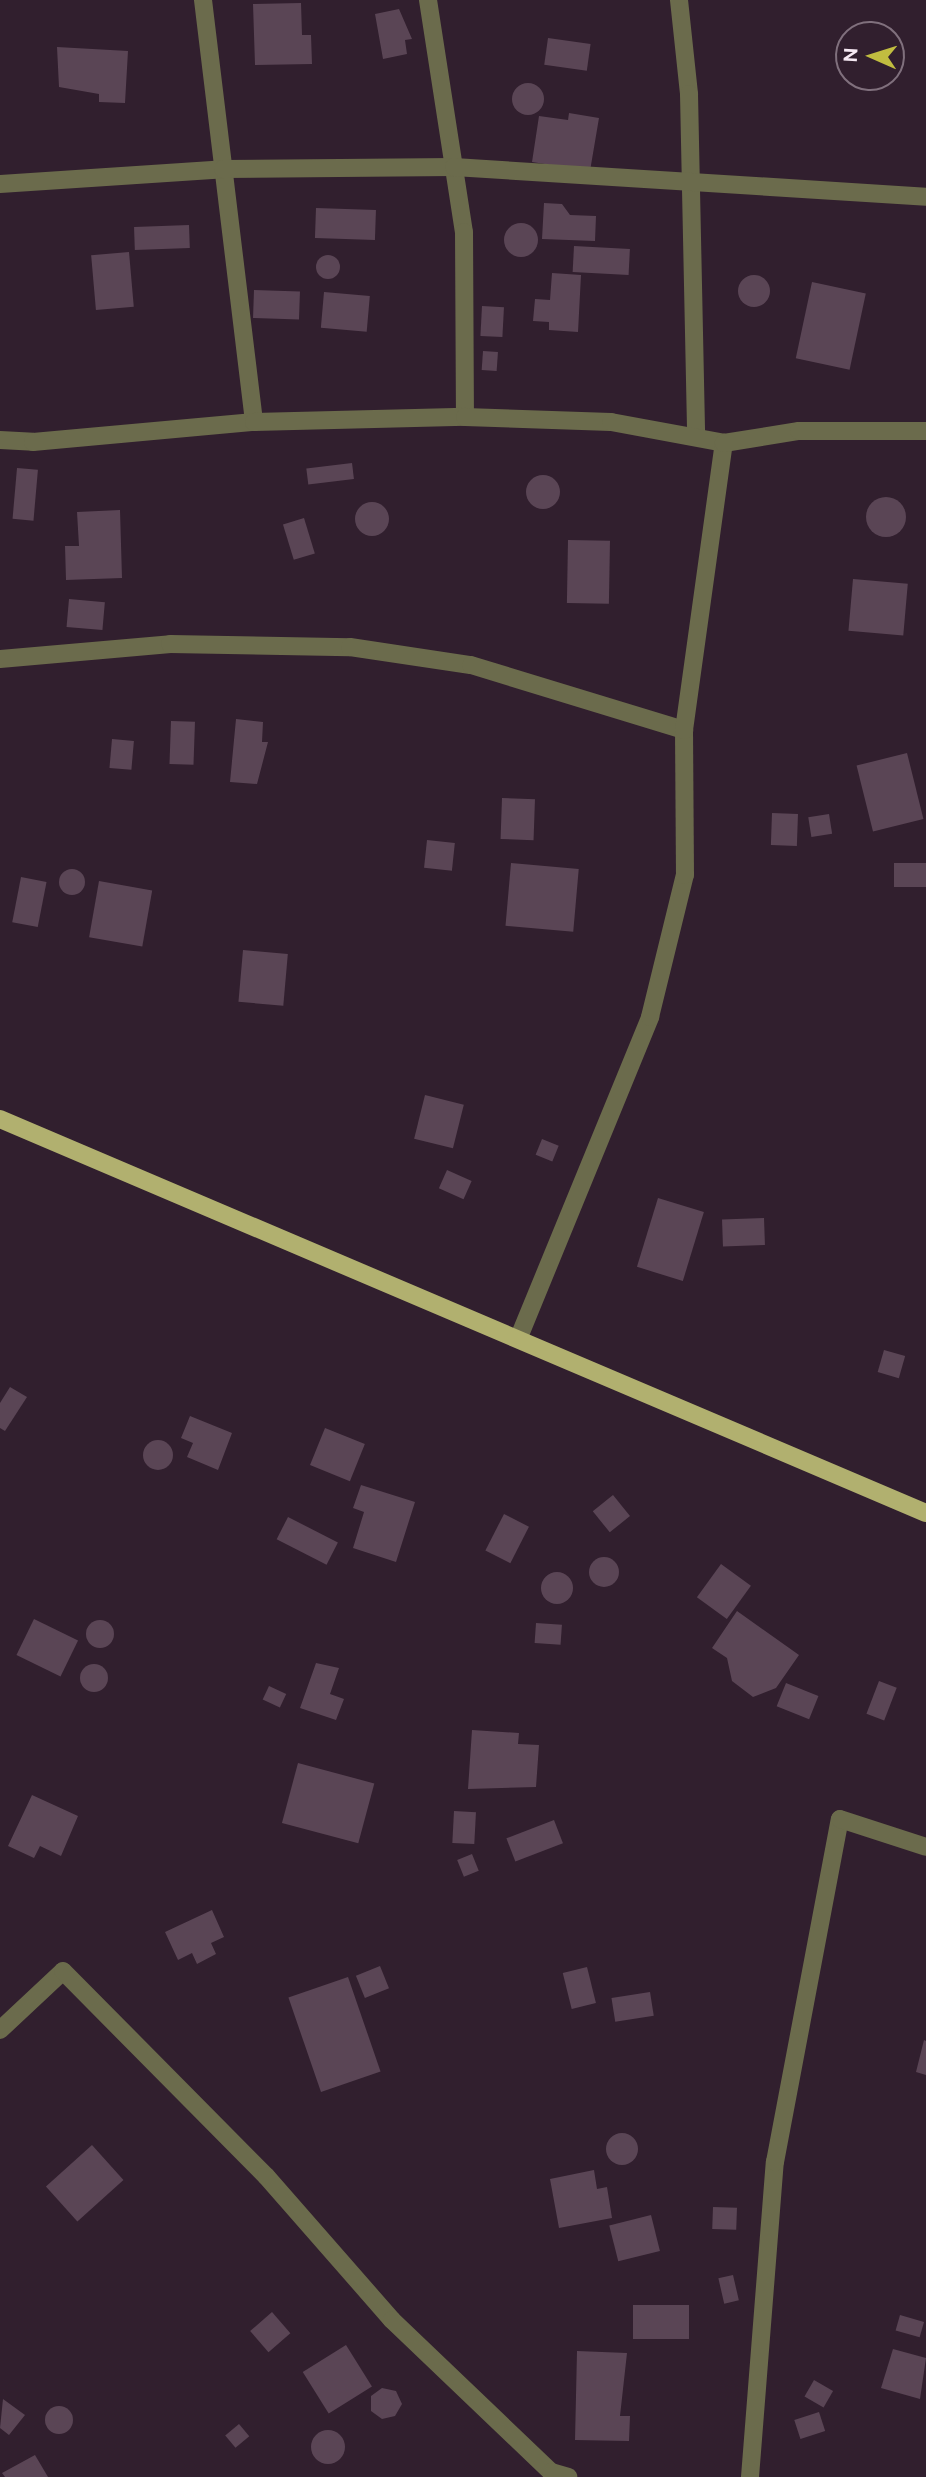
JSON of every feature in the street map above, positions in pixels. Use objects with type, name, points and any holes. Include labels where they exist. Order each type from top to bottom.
[{"type":"main road","points":[[0,1119],[519,1337],[926,1513]]},
{"type":"street","points":[[203,0],[254,422]]},
{"type":"street","points":[[428,0],[464,232],[465,417]]},
{"type":"street","points":[[680,0],[691,183],[696,436]]},
{"type":"street","points":[[0,184],[223,169],[454,167],[926,197]]},
{"type":"street","points":[[0,440],[33,442],[254,422],[465,417],[611,422],[724,443],[799,431],[926,431]]},
{"type":"street","points":[[519,1337],[650,1017],[685,875],[684,730],[724,443]]},
{"type":"street","points":[[0,659],[170,644],[350,648],[471,665],[684,730]]},
{"type":"street","points":[[750,2477],[775,2162],[841,1819],[926,1847]]},
{"type":"street","points":[[0,2030],[63,1971],[266,2176],[392,2320],[556,2475]]},
{"type":"building","points":[[301,3],[302,35],[311,35],[312,64],[255,65],[253,4]]},
{"type":"building","points":[[399,9],[412,39],[405,40],[407,54],[383,59],[375,14]]},
{"type":"building","points":[[548,38],[591,44],[587,71],[544,65]]},
{"type":"building","points":[[57,47],[128,51],[125,103],[99,102],[99,94],[59,87]]},
{"type":"building","points":[[528,83],[539,88],[544,99],[539,110],[528,115],[517,110],[512,99],[517,88]]},
{"type":"building","points":[[569,113],[599,118],[590,171],[532,162],[539,116],[568,120]]},
{"type":"building","points":[[544,203],[562,204],[570,215],[596,216],[595,241],[542,239]]},
{"type":"building","points":[[316,208],[376,210],[375,240],[315,238]]},
{"type":"building","points":[[521,223],[533,228],[538,240],[533,252],[521,257],[509,252],[504,240],[509,228]]},
{"type":"building","points":[[189,225],[190,248],[135,250],[134,227]]},
{"type":"building","points":[[574,246],[630,249],[629,275],[573,272]]},
{"type":"building","points":[[129,252],[134,307],[96,310],[91,255]]},
{"type":"building","points":[[328,255],[339,262],[340,267],[333,278],[328,279],[317,272],[316,267],[323,256]]},
{"type":"building","points":[[552,273],[581,275],[578,332],[549,330],[549,322],[533,321],[535,299],[550,300]]},
{"type":"building","points":[[754,275],[765,280],[770,291],[765,302],[754,307],[743,302],[738,291],[743,280]]},
{"type":"building","points":[[812,282],[866,293],[850,370],[796,358]]},
{"type":"building","points":[[254,290],[300,292],[299,320],[253,318]]},
{"type":"building","points":[[324,292],[370,296],[367,332],[321,328]]},
{"type":"building","points":[[482,306],[504,307],[502,337],[480,336]]},
{"type":"building","points":[[483,351],[498,352],[497,371],[482,370]]},
{"type":"building","points":[[352,463],[354,479],[308,484],[306,469]]},
{"type":"building","points":[[17,468],[38,470],[33,521],[13,519]]},
{"type":"building","points":[[543,475],[555,480],[560,492],[555,504],[543,509],[531,504],[526,492],[531,480]]},
{"type":"building","points":[[886,497],[900,503],[906,517],[900,531],[886,537],[872,531],[866,517],[872,503]]},
{"type":"building","points":[[372,502],[384,507],[389,519],[384,531],[372,536],[360,531],[355,519],[360,507]]},
{"type":"building","points":[[120,510],[122,578],[66,580],[65,546],[79,546],[77,512]]},
{"type":"building","points":[[304,518],[315,553],[294,560],[283,524]]},
{"type":"building","points":[[568,540],[610,541],[609,604],[567,603]]},
{"type":"building","points":[[853,579],[908,584],[903,636],[848,631]]},
{"type":"building","points":[[69,599],[105,602],[102,630],[67,627]]},
{"type":"building","points":[[236,719],[263,722],[262,742],[268,742],[257,784],[230,782]]},
{"type":"building","points":[[171,721],[195,722],[193,765],[169,764]]},
{"type":"building","points":[[112,739],[134,741],[131,770],[109,768]]},
{"type":"building","points":[[907,753],[923,819],[873,832],[857,766]]},
{"type":"building","points":[[502,798],[535,799],[534,840],[501,839]]},
{"type":"building","points":[[772,813],[798,814],[797,846],[771,845]]},
{"type":"building","points":[[829,814],[832,834],[811,837],[808,817]]},
{"type":"building","points":[[427,840],[455,843],[452,871],[424,868]]},
{"type":"building","points":[[511,863],[579,869],[573,932],[506,926]]},
{"type":"building","points":[[894,863],[926,863],[926,887],[894,887]]},
{"type":"building","points":[[72,869],[81,873],[85,882],[81,891],[72,895],[63,891],[59,882],[63,873]]},
{"type":"building","points":[[21,877],[47,882],[38,927],[12,922]]},
{"type":"building","points":[[99,881],[152,890],[142,947],[89,937]]},
{"type":"building","points":[[243,950],[288,954],[283,1006],[238,1002]]},
{"type":"building","points":[[425,1095],[464,1105],[453,1148],[414,1139]]},
{"type":"building","points":[[542,1139],[559,1146],[552,1162],[536,1155]]},
{"type":"building","points":[[447,1170],[472,1181],[464,1199],[439,1188]]},
{"type":"building","points":[[658,1198],[704,1212],[683,1281],[637,1267]]},
{"type":"building","points":[[764,1218],[765,1245],[723,1246],[722,1219]]},
{"type":"building","points":[[884,1350],[905,1356],[899,1378],[878,1372]]},
{"type":"building","points":[[10,1387],[27,1397],[5,1431],[0,1428],[0,1403]]},
{"type":"building","points":[[190,1416],[232,1433],[218,1470],[187,1457],[193,1443],[181,1438]]},
{"type":"building","points":[[325,1428],[365,1444],[350,1481],[310,1465]]},
{"type":"building","points":[[158,1440],[169,1444],[173,1455],[169,1466],[158,1470],[147,1466],[143,1455],[147,1444]]},
{"type":"building","points":[[361,1485],[415,1502],[396,1562],[353,1548],[364,1512],[353,1508]]},
{"type":"building","points":[[613,1495],[630,1516],[610,1532],[593,1511]]},
{"type":"building","points":[[504,1514],[529,1527],[510,1563],[485,1551]]},
{"type":"building","points":[[288,1517],[338,1542],[327,1565],[277,1539]]},
{"type":"building","points":[[604,1557],[610,1558],[618,1566],[618,1578],[610,1586],[604,1587],[598,1586],[590,1578],[589,1572],[590,1566],[598,1558]]},
{"type":"building","points":[[721,1564],[751,1586],[727,1619],[697,1597]]},
{"type":"building","points":[[557,1572],[569,1576],[573,1588],[569,1600],[557,1604],[545,1600],[541,1588],[545,1576]]},
{"type":"building","points":[[737,1611],[799,1655],[776,1688],[753,1697],[732,1681],[727,1658],[712,1648]]},
{"type":"building","points":[[34,1619],[78,1640],[61,1676],[16,1655]]},
{"type":"building","points":[[100,1620],[110,1624],[114,1634],[110,1644],[100,1648],[90,1644],[86,1634],[90,1624]]},
{"type":"building","points":[[536,1623],[562,1625],[561,1645],[535,1643]]},
{"type":"building","points":[[316,1663],[339,1668],[330,1694],[344,1699],[336,1720],[300,1708]]},
{"type":"building","points":[[94,1664],[104,1668],[108,1678],[104,1688],[94,1692],[84,1688],[80,1678],[84,1668]]},
{"type":"building","points":[[879,1681],[897,1688],[884,1720],[866,1714]]},
{"type":"building","points":[[786,1683],[818,1696],[809,1719],[777,1706]]},
{"type":"building","points":[[269,1686],[286,1694],[280,1708],[263,1700]]},
{"type":"building","points":[[472,1730],[519,1733],[518,1744],[539,1745],[536,1787],[468,1789]]},
{"type":"building","points":[[298,1763],[374,1783],[358,1843],[282,1823]]},
{"type":"building","points":[[32,1795],[78,1816],[61,1856],[40,1846],[34,1858],[8,1846]]},
{"type":"building","points":[[454,1811],[476,1812],[474,1844],[452,1843]]},
{"type":"building","points":[[554,1820],[563,1843],[515,1862],[506,1838]]},
{"type":"building","points":[[472,1854],[479,1871],[464,1877],[457,1860]]},
{"type":"building","points":[[212,1910],[224,1937],[211,1943],[216,1954],[197,1964],[192,1953],[178,1960],[165,1932]]},
{"type":"building","points":[[380,1966],[389,1988],[365,1998],[356,1976]]},
{"type":"building","points":[[587,1967],[596,2003],[572,2009],[563,1973]]},
{"type":"building","points":[[348,1977],[381,2072],[321,2092],[288,1998]]},
{"type":"building","points":[[650,1992],[654,2016],[615,2022],[611,1998]]},
{"type":"building","points":[[924,2040],[926,2041],[926,2075],[916,2072]]},
{"type":"building","points":[[622,2133],[633,2138],[638,2149],[633,2160],[622,2165],[611,2160],[606,2149],[611,2138]]},
{"type":"building","points":[[92,2145],[123,2180],[77,2221],[46,2186]]},
{"type":"building","points":[[594,2170],[597,2189],[607,2187],[612,2218],[559,2228],[550,2179]]},
{"type":"building","points":[[713,2207],[737,2208],[736,2230],[712,2229]]},
{"type":"building","points":[[651,2215],[660,2251],[618,2261],[609,2225]]},
{"type":"building","points":[[733,2275],[739,2300],[724,2304],[718,2278]]},
{"type":"building","points":[[633,2305],[689,2305],[689,2339],[633,2339]]},
{"type":"building","points":[[272,2312],[290,2333],[268,2352],[250,2331]]},
{"type":"building","points":[[900,2315],[924,2322],[920,2337],[896,2330]]},
{"type":"building","points":[[346,2345],[372,2387],[329,2414],[303,2372]]},
{"type":"building","points":[[893,2349],[926,2358],[920,2399],[881,2388]]},
{"type":"building","points":[[577,2351],[627,2353],[620,2416],[630,2416],[629,2441],[575,2440]]},
{"type":"building","points":[[814,2380],[833,2391],[824,2407],[804,2396]]},
{"type":"building","points":[[382,2388],[396,2391],[402,2404],[395,2416],[382,2419],[371,2411],[371,2396]]},
{"type":"building","points":[[3,2399],[25,2415],[9,2435],[0,2428]]},
{"type":"building","points":[[59,2406],[69,2410],[73,2420],[69,2430],[59,2434],[49,2430],[45,2420],[49,2410]]},
{"type":"building","points":[[819,2412],[825,2431],[800,2439],[794,2420]]},
{"type":"building","points":[[239,2424],[249,2436],[235,2448],[225,2436]]},
{"type":"building","points":[[328,2430],[340,2435],[345,2447],[340,2459],[328,2464],[316,2459],[311,2447],[316,2435]]},
{"type":"building","points":[[35,2455],[48,2477],[5,2477],[2,2473]]}]
